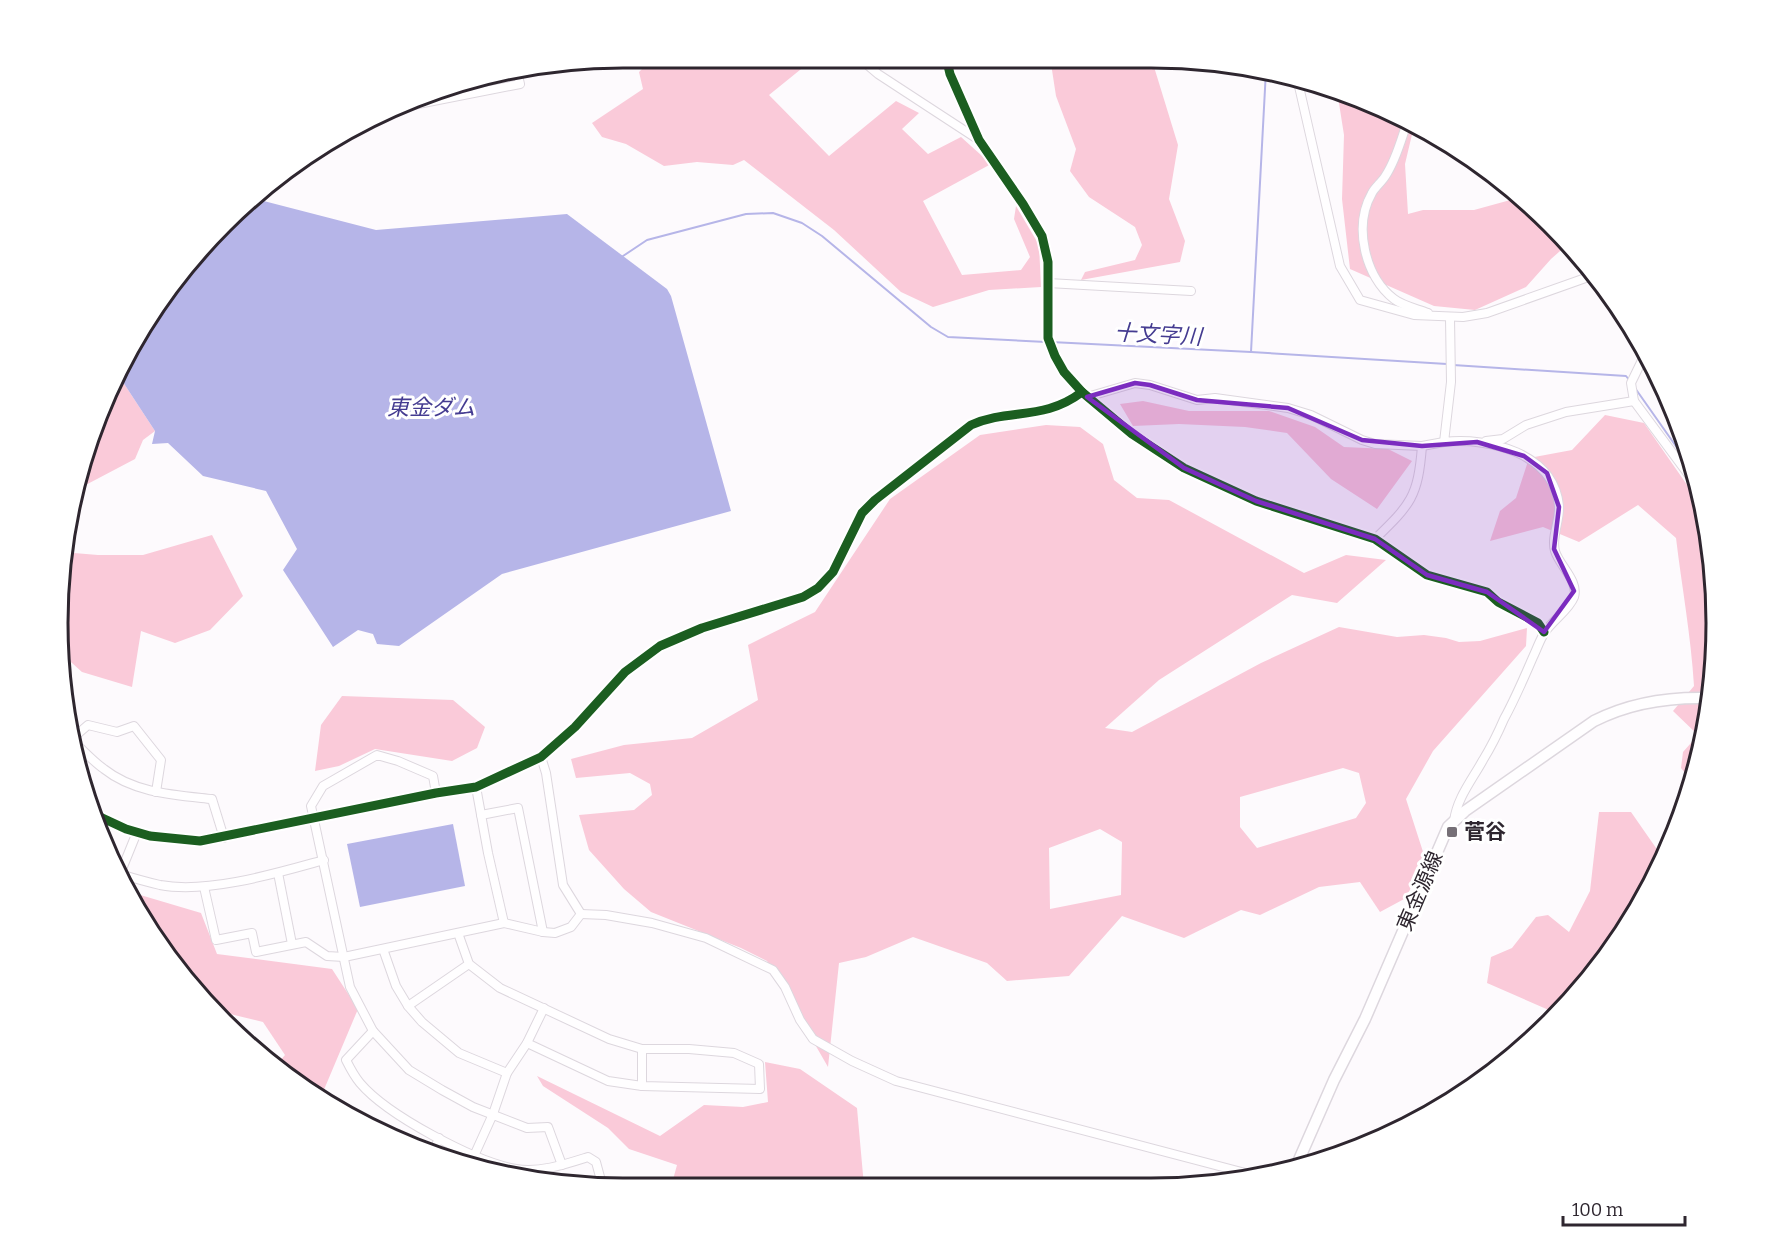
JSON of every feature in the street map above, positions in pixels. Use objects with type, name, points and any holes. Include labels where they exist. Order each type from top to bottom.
[{"type":"main road","name":"東金源線","points":[[1300,1158],[1334,1080],[1365,1019],[1444,834],[1454,821],[1594,721],[1611,712],[1645,703],[1701,698]]},
{"type":"street","points":[[870,68],[979,140]]},
{"type":"street","points":[[949,68],[979,140],[1042,236],[1048,262],[1048,338],[1064,372],[1085,394],[1132,434],[1184,468],[1256,501],[1375,539],[1427,575],[1487,592],[1498,602],[1538,623],[1544,632]]},
{"type":"street","points":[[434,101],[520,84],[518,77]]},
{"type":"street","points":[[1299,88],[1340,266],[1360,300],[1414,315],[1450,318],[1487,313],[1586,279]]},
{"type":"street","points":[[1404,129],[1386,175],[1371,193],[1365,210],[1362,242],[1366,260],[1383,289],[1396,300],[1434,316]]},
{"type":"street","points":[[1048,283],[1191,291]]},
{"type":"street","points":[[1444,442],[1451,382],[1450,318]]},
{"type":"street","points":[[1640,362],[1632,376],[1634,401],[1684,470]]},
{"type":"street","points":[[103,818],[137,832],[175,840],[200,841],[476,787],[541,757],[575,727],[625,672],[660,646],[702,628],[803,597],[818,588],[832,572],[862,513],[875,500],[971,425],[983,420],[1044,412],[1075,397],[1135,383],[1150,385],[1197,400],[1215,398],[1288,408],[1375,444],[1422,446],[1460,440],[1509,449],[1538,464],[1551,480],[1557,494],[1559,514],[1554,549],[1573,583],[1574,596],[1544,632],[1506,717],[1484,760],[1456,805],[1454,821]]},
{"type":"street","points":[[1478,442],[1503,439],[1526,425],[1566,412],[1634,401]]},
{"type":"street","points":[[1375,539],[1409,504],[1419,477],[1422,446]]},
{"type":"street","points":[[79,733],[88,726],[117,732],[134,726],[161,760],[156,792]]},
{"type":"street","points":[[82,749],[105,770],[129,783],[156,792],[212,799],[224,838]]},
{"type":"street","points":[[436,793],[434,776],[398,761],[376,755],[323,786],[311,806],[350,987],[373,1030],[409,1070],[473,1107],[527,1128],[548,1127],[562,1165]]},
{"type":"street","points":[[541,757],[555,827],[559,869],[563,885],[580,914]]},
{"type":"street","points":[[476,787],[504,923]]},
{"type":"street","points":[[481,814],[518,808],[543,932]]},
{"type":"street","points":[[123,866],[137,832]]},
{"type":"street","points":[[129,876],[162,885],[204,886],[278,873],[324,860]]},
{"type":"street","points":[[278,873],[292,944]]},
{"type":"street","points":[[204,886],[216,940],[252,933],[256,952],[306,942],[327,956],[344,957],[504,923],[555,933],[571,927],[580,914]]},
{"type":"street","points":[[580,914],[629,919],[706,938],[773,970],[785,987],[800,1020],[813,1039],[896,1082],[1239,1171]]},
{"type":"street","points":[[458,933],[469,964],[500,988],[609,1039],[642,1049],[689,1049],[734,1053],[759,1064],[760,1089],[642,1086],[608,1081],[527,1043]]},
{"type":"street","points":[[383,949],[396,986],[408,1006],[422,1022],[459,1053],[507,1073]]},
{"type":"street","points":[[408,1006],[469,964]]},
{"type":"street","points":[[475,1156],[507,1073],[527,1043],[544,1008]]},
{"type":"street","points":[[373,1030],[346,1060],[361,1084],[398,1115],[475,1156],[508,1166]]},
{"type":"street","points":[[642,1049],[642,1086]]},
{"type":"street","points":[[436,1146],[439,1138]]},
{"type":"street","points":[[521,1169],[562,1165],[588,1156],[596,1162],[600,1177]]},
{"type":"highlighted area","points":[[1135,383],[1150,385],[1197,400],[1288,408],[1362,440],[1422,446],[1477,442],[1524,456],[1547,473],[1559,507],[1554,549],[1574,591],[1544,632],[1487,592],[1427,575],[1375,539],[1256,501],[1184,468],[1087,397]]},
{"type":"shaded area","points":[[643,68],[802,68],[769,95],[829,156],[896,101],[919,113],[902,129],[928,154],[961,137],[991,164],[923,201],[962,275],[1021,270],[1030,257],[1014,219],[1016,206],[1039,245],[1041,287],[989,290],[933,307],[901,292],[834,230],[744,160],[733,165],[697,162],[664,166],[626,144],[602,137],[592,123],[643,89],[639,72]]},
{"type":"shaded area","points":[[1052,68],[1154,68],[1178,145],[1169,199],[1185,241],[1180,262],[1081,280],[1085,272],[1135,260],[1142,245],[1135,227],[1089,197],[1070,171],[1076,149],[1056,96]]},
{"type":"shaded area","points":[[1339,101],[1412,134],[1405,164],[1408,214],[1423,210],[1474,210],[1510,200],[1561,250],[1526,287],[1475,310],[1434,306],[1350,269],[1342,199],[1344,135]]},
{"type":"shaded area","points":[[123,382],[155,431],[143,440],[135,459],[85,486],[97,444]]},
{"type":"shaded area","points":[[1143,401],[1189,411],[1269,411],[1315,427],[1344,447],[1388,449],[1412,461],[1377,509],[1331,479],[1287,433],[1245,427],[1179,424],[1133,426],[1120,404]]},
{"type":"shaded area","points":[[1605,415],[1644,423],[1689,488],[1701,550],[1706,623],[1701,696],[1695,732],[1673,711],[1694,686],[1676,538],[1638,505],[1579,542],[1543,527],[1490,541],[1500,511],[1516,498],[1529,458],[1572,450]]},
{"type":"shaded area","points":[[1046,425],[1080,427],[1103,444],[1114,480],[1137,498],[1169,500],[1304,573],[1346,555],[1386,560],[1337,603],[1292,595],[1159,680],[1105,728],[1132,732],[1261,663],[1339,627],[1397,637],[1424,635],[1459,642],[1480,641],[1527,628],[1526,646],[1433,751],[1406,799],[1425,858],[1406,898],[1380,912],[1360,882],[1319,887],[1260,915],[1241,910],[1184,938],[1122,916],[1069,976],[1007,981],[987,963],[913,937],[866,957],[839,963],[828,1067],[767,961],[741,948],[651,912],[624,889],[589,850],[579,815],[634,810],[652,795],[650,784],[630,773],[576,778],[571,759],[624,745],[692,738],[758,700],[748,645],[815,612],[890,499],[980,435]],"holes":[[[1343,768],[1359,773],[1366,803],[1356,818],[1257,848],[1240,827],[1240,797]],[[1100,829],[1122,842],[1121,895],[1050,909],[1049,848]]]},
{"type":"shaded area","points":[[212,535],[243,596],[210,630],[175,643],[141,631],[132,687],[82,672],[69,660],[68,623],[72,553],[143,555]]},
{"type":"shaded area","points":[[342,696],[453,700],[485,727],[477,748],[452,761],[375,749],[339,766],[315,771],[321,725]]},
{"type":"shaded area","points":[[1693,741],[1685,773],[1681,768],[1683,752]]},
{"type":"shaded area","points":[[1599,812],[1631,812],[1657,849],[1631,901],[1612,932],[1568,989],[1549,1010],[1487,983],[1491,957],[1512,948],[1536,917],[1548,915],[1569,932],[1590,891]]},
{"type":"shaded area","points":[[139,894],[201,913],[217,954],[332,969],[358,1009],[323,1091],[281,1060],[285,1055],[263,1022],[228,1013],[182,961]]},
{"type":"shaded area","points":[[765,1062],[800,1069],[857,1108],[863,1178],[673,1178],[677,1165],[629,1149],[608,1128],[543,1086],[537,1076],[660,1136],[704,1105],[743,1107],[768,1102]]},
{"type":"water","name":"東金ダム","points":[[262,201],[376,230],[567,214],[667,289],[671,296],[731,511],[502,574],[399,646],[377,644],[373,634],[358,630],[333,647],[283,570],[297,549],[266,491],[203,476],[168,443],[152,444],[155,431],[123,382],[125,377],[161,314],[182,285],[230,230]]},
{"type":"water","points":[[453,824],[465,886],[360,907],[347,844]]},
{"type":"waterway","points":[[1251,352],[1265,80]]},
{"type":"waterway","name":"十文字川","points":[[623,256],[647,240],[746,214],[773,213],[802,223],[822,236],[931,327],[948,337],[1046,342]]},
{"type":"waterway","name":"十文字川","points":[[1051,342],[1447,364]]},
{"type":"waterway","name":"十文字川","points":[[1453,365],[1626,376],[1630,381]]},
{"type":"waterway","name":"十文字川","points":[[1635,388],[1677,448]]},
{"type":"cycle path","points":[[949,68],[979,140],[1042,236],[1048,262],[1048,338],[1064,372],[1082,392],[1132,434],[1184,468],[1256,501],[1375,539],[1427,575],[1487,592],[1498,602],[1538,623],[1544,632]]},
{"type":"cycle path","points":[[103,818],[126,829],[150,836],[200,841],[476,787],[541,757],[575,727],[625,672],[660,646],[702,628],[803,597],[818,588],[833,572],[862,513],[875,500],[971,425],[985,420],[1054,407],[1082,392]]},
{"type":"place","name":"菅谷","points":[[1452,832]]}]
